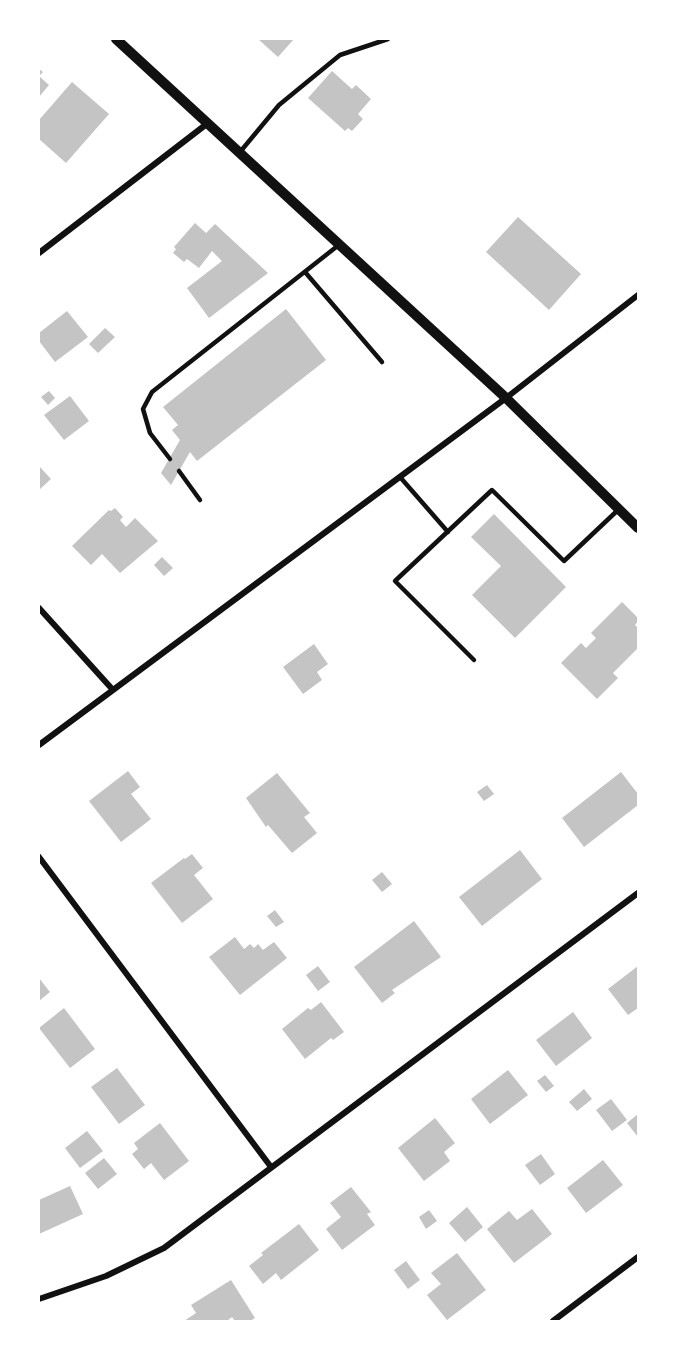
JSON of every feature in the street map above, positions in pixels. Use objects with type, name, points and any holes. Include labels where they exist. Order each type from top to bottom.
[{"type":"street","points":[[116,39],[506,398],[638,528]]},
{"type":"street","points":[[39,253],[208,123]]},
{"type":"street","points":[[39,745],[506,398],[638,295]]},
{"type":"street","points":[[39,608],[113,690]]},
{"type":"street","points":[[39,857],[271,1167]]},
{"type":"street","points":[[39,1299],[106,1276],[164,1248],[638,893]]},
{"type":"street","points":[[553,1321],[638,1257]]},
{"type":"lane","points":[[240,152],[279,105],[340,56],[388,39]]},
{"type":"lane","points":[[170,459],[150,433],[143,410],[152,392],[339,244]]},
{"type":"lane","points":[[305,272],[382,362]]},
{"type":"lane","points":[[179,471],[200,500]]},
{"type":"lane","points":[[400,477],[447,532]]},
{"type":"lane","points":[[474,660],[395,581],[492,490],[564,561],[619,509]]},
{"type":"building","points":[[258,39],[294,39],[278,57]]},
{"type":"building","points":[[332,71],[352,89],[356,85],[371,99],[358,114],[363,119],[352,131],[348,128],[345,131],[308,98]]},
{"type":"building","points":[[39,76],[49,85],[39,97]]},
{"type":"building","points":[[72,82],[109,114],[66,163],[39,139],[39,120]]},
{"type":"building","points":[[518,217],[581,274],[549,310],[486,252]]},
{"type":"building","points":[[195,223],[206,233],[215,224],[268,273],[209,318],[187,288],[222,261],[212,251],[199,268],[187,259],[184,262],[173,253],[176,249],[174,247]]},
{"type":"building","points":[[286,309],[326,360],[197,461],[190,452],[171,485],[161,473],[180,440],[172,430],[178,425],[163,407]]},
{"type":"building","points":[[67,311],[88,337],[55,362],[39,341],[39,333]]},
{"type":"building","points":[[105,328],[115,337],[98,353],[89,344]]},
{"type":"building","points":[[49,391],[55,398],[48,405],[41,397]]},
{"type":"building","points":[[70,396],[89,421],[64,440],[44,415]]},
{"type":"building","points":[[39,466],[51,479],[39,490]]},
{"type":"building","points":[[115,508],[123,517],[120,520],[126,527],[135,518],[158,541],[120,573],[102,554],[91,565],[72,546],[109,510]]},
{"type":"building","points":[[494,514],[566,587],[515,638],[472,595],[501,566],[471,537]]},
{"type":"building","points":[[162,557],[173,568],[164,576],[154,565]]},
{"type":"building","points":[[622,602],[638,618],[635,625],[638,628],[638,648],[613,673],[618,678],[597,699],[561,663],[581,643],[586,648],[596,638],[591,633]]},
{"type":"building","points":[[314,644],[328,664],[317,672],[322,680],[303,694],[283,667]]},
{"type":"building","points":[[128,771],[140,787],[131,794],[151,819],[121,842],[89,801]]},
{"type":"building","points":[[621,772],[638,794],[638,805],[584,847],[562,818]]},
{"type":"building","points":[[277,773],[310,813],[304,817],[317,833],[292,853],[268,825],[266,827],[246,798]]},
{"type":"building","points":[[487,785],[494,794],[484,801],[477,792]]},
{"type":"building","points":[[520,850],[542,879],[482,926],[459,897]]},
{"type":"building","points":[[192,854],[203,868],[194,875],[213,899],[182,923],[151,883]]},
{"type":"building","points":[[382,872],[392,884],[382,892],[372,880]]},
{"type":"building","points":[[275,910],[284,922],[276,927],[267,916]]},
{"type":"building","points":[[414,921],[441,957],[392,990],[395,993],[382,1003],[354,967]]},
{"type":"building","points":[[235,937],[244,949],[250,944],[254,948],[258,944],[263,950],[274,942],[287,958],[240,995],[209,957]]},
{"type":"building","points":[[318,966],[330,982],[318,991],[306,975]]},
{"type":"building","points":[[638,966],[638,1008],[628,1015],[608,989]]},
{"type":"building","points":[[39,978],[50,992],[39,1001]]},
{"type":"building","points":[[321,1002],[344,1032],[333,1040],[331,1038],[305,1059],[282,1029],[308,1008],[311,1010]]},
{"type":"building","points":[[64,1008],[95,1049],[70,1068],[39,1028]]},
{"type":"building","points":[[573,1012],[592,1038],[556,1066],[536,1040]]},
{"type":"building","points":[[117,1068],[145,1105],[119,1124],[91,1087]]},
{"type":"building","points":[[508,1070],[528,1095],[490,1124],[471,1099]]},
{"type":"building","points":[[545,1075],[554,1086],[546,1092],[537,1081]]},
{"type":"building","points":[[584,1089],[592,1099],[577,1111],[569,1102]]},
{"type":"building","points":[[611,1099],[627,1120],[612,1131],[596,1110]]},
{"type":"building","points":[[638,1114],[638,1137],[627,1123]]},
{"type":"building","points":[[435,1118],[455,1143],[444,1152],[450,1161],[424,1181],[398,1148]]},
{"type":"building","points":[[160,1123],[189,1161],[164,1180],[151,1163],[144,1169],[132,1154],[138,1149],[134,1143]]},
{"type":"building","points":[[87,1131],[103,1151],[80,1168],[65,1148]]},
{"type":"building","points":[[541,1154],[555,1174],[540,1185],[525,1165]]},
{"type":"building","points":[[104,1158],[117,1174],[98,1189],[85,1173]]},
{"type":"building","points":[[603,1160],[623,1185],[586,1213],[567,1188]]},
{"type":"building","points":[[70,1186],[83,1214],[39,1234],[39,1200]]},
{"type":"building","points":[[351,1187],[371,1212],[367,1214],[375,1225],[342,1250],[326,1229],[341,1217],[330,1203]]},
{"type":"building","points":[[467,1207],[483,1227],[465,1242],[449,1223]]},
{"type":"building","points":[[532,1209],[552,1234],[514,1263],[487,1229],[509,1211],[517,1220]]},
{"type":"building","points":[[429,1210],[437,1221],[426,1229],[419,1217]]},
{"type":"building","points":[[299,1224],[319,1250],[281,1280],[276,1273],[263,1284],[249,1266],[263,1255],[261,1253]]},
{"type":"building","points":[[457,1253],[486,1290],[447,1320],[427,1295],[441,1284],[431,1273]]},
{"type":"building","points":[[406,1261],[420,1280],[408,1289],[394,1270]]},
{"type":"building","points":[[231,1280],[255,1318],[250,1321],[235,1321],[232,1317],[227,1321],[184,1321],[196,1313],[191,1305]]}]
